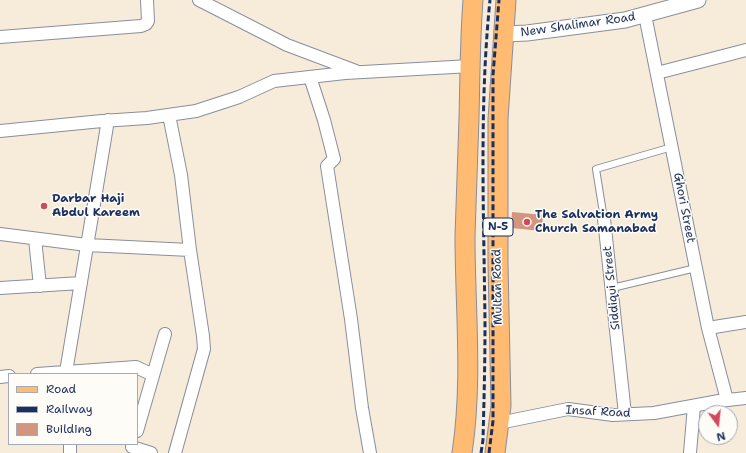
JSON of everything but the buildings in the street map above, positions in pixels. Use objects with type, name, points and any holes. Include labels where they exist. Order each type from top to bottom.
[{"type":"main road","name":"N-5","points":[[462,453],[467,400],[468,364],[466,235],[470,37],[473,0]]},
{"type":"main road","name":"Multan Road","points":[[495,453],[501,406],[498,263],[498,126],[506,0]]},
{"type":"street","points":[[0,36],[141,26],[146,24],[148,21],[147,0]]},
{"type":"street","points":[[199,0],[287,45],[360,72]]},
{"type":"street","name":"New Shalimar Road","points":[[504,34],[527,33],[625,20],[698,0]]},
{"type":"street","name":"Ghori Street","points":[[646,15],[708,328],[727,400]]},
{"type":"street","points":[[657,73],[746,50]]},
{"type":"street","points":[[0,131],[108,120],[147,118],[196,111],[238,97],[274,81],[360,72],[470,66]]},
{"type":"street","points":[[310,77],[324,120],[334,159],[327,166],[351,319],[362,408],[370,453]]},
{"type":"street","points":[[169,115],[181,175],[204,350],[175,453]]},
{"type":"street","points":[[108,120],[66,373],[136,367],[153,375]]},
{"type":"street","name":"Siddiqui Street","points":[[604,219],[625,414]]},
{"type":"street","points":[[0,234],[87,245],[190,250]]},
{"type":"street","points":[[35,239],[40,286]]},
{"type":"street","points":[[0,288],[81,283]]},
{"type":"street","points":[[708,328],[746,322]]},
{"type":"street","points":[[138,428],[165,334]]},
{"type":"street","name":"Insaf Road","points":[[499,422],[568,409],[613,415],[654,413],[746,398]]},
{"type":"street","points":[[690,453],[694,406]]},
{"type":"street","points":[[132,448],[151,453]]},
{"type":"lane","name":"Siddiqui Street","points":[[604,219],[596,169],[672,147]]},
{"type":"lane","points":[[612,288],[696,268]]},
{"type":"railway","points":[[481,453],[483,440],[485,339],[483,122],[484,81],[490,0]]},
{"type":"railway","points":[[489,453],[493,421],[493,75],[499,0]]},
{"type":"place","name":"Darbar Haji Abdul Kareem","points":[[44,206]]},
{"type":"place","name":"The Salvation Army Church Samanabad","points":[[527,222]]}]
